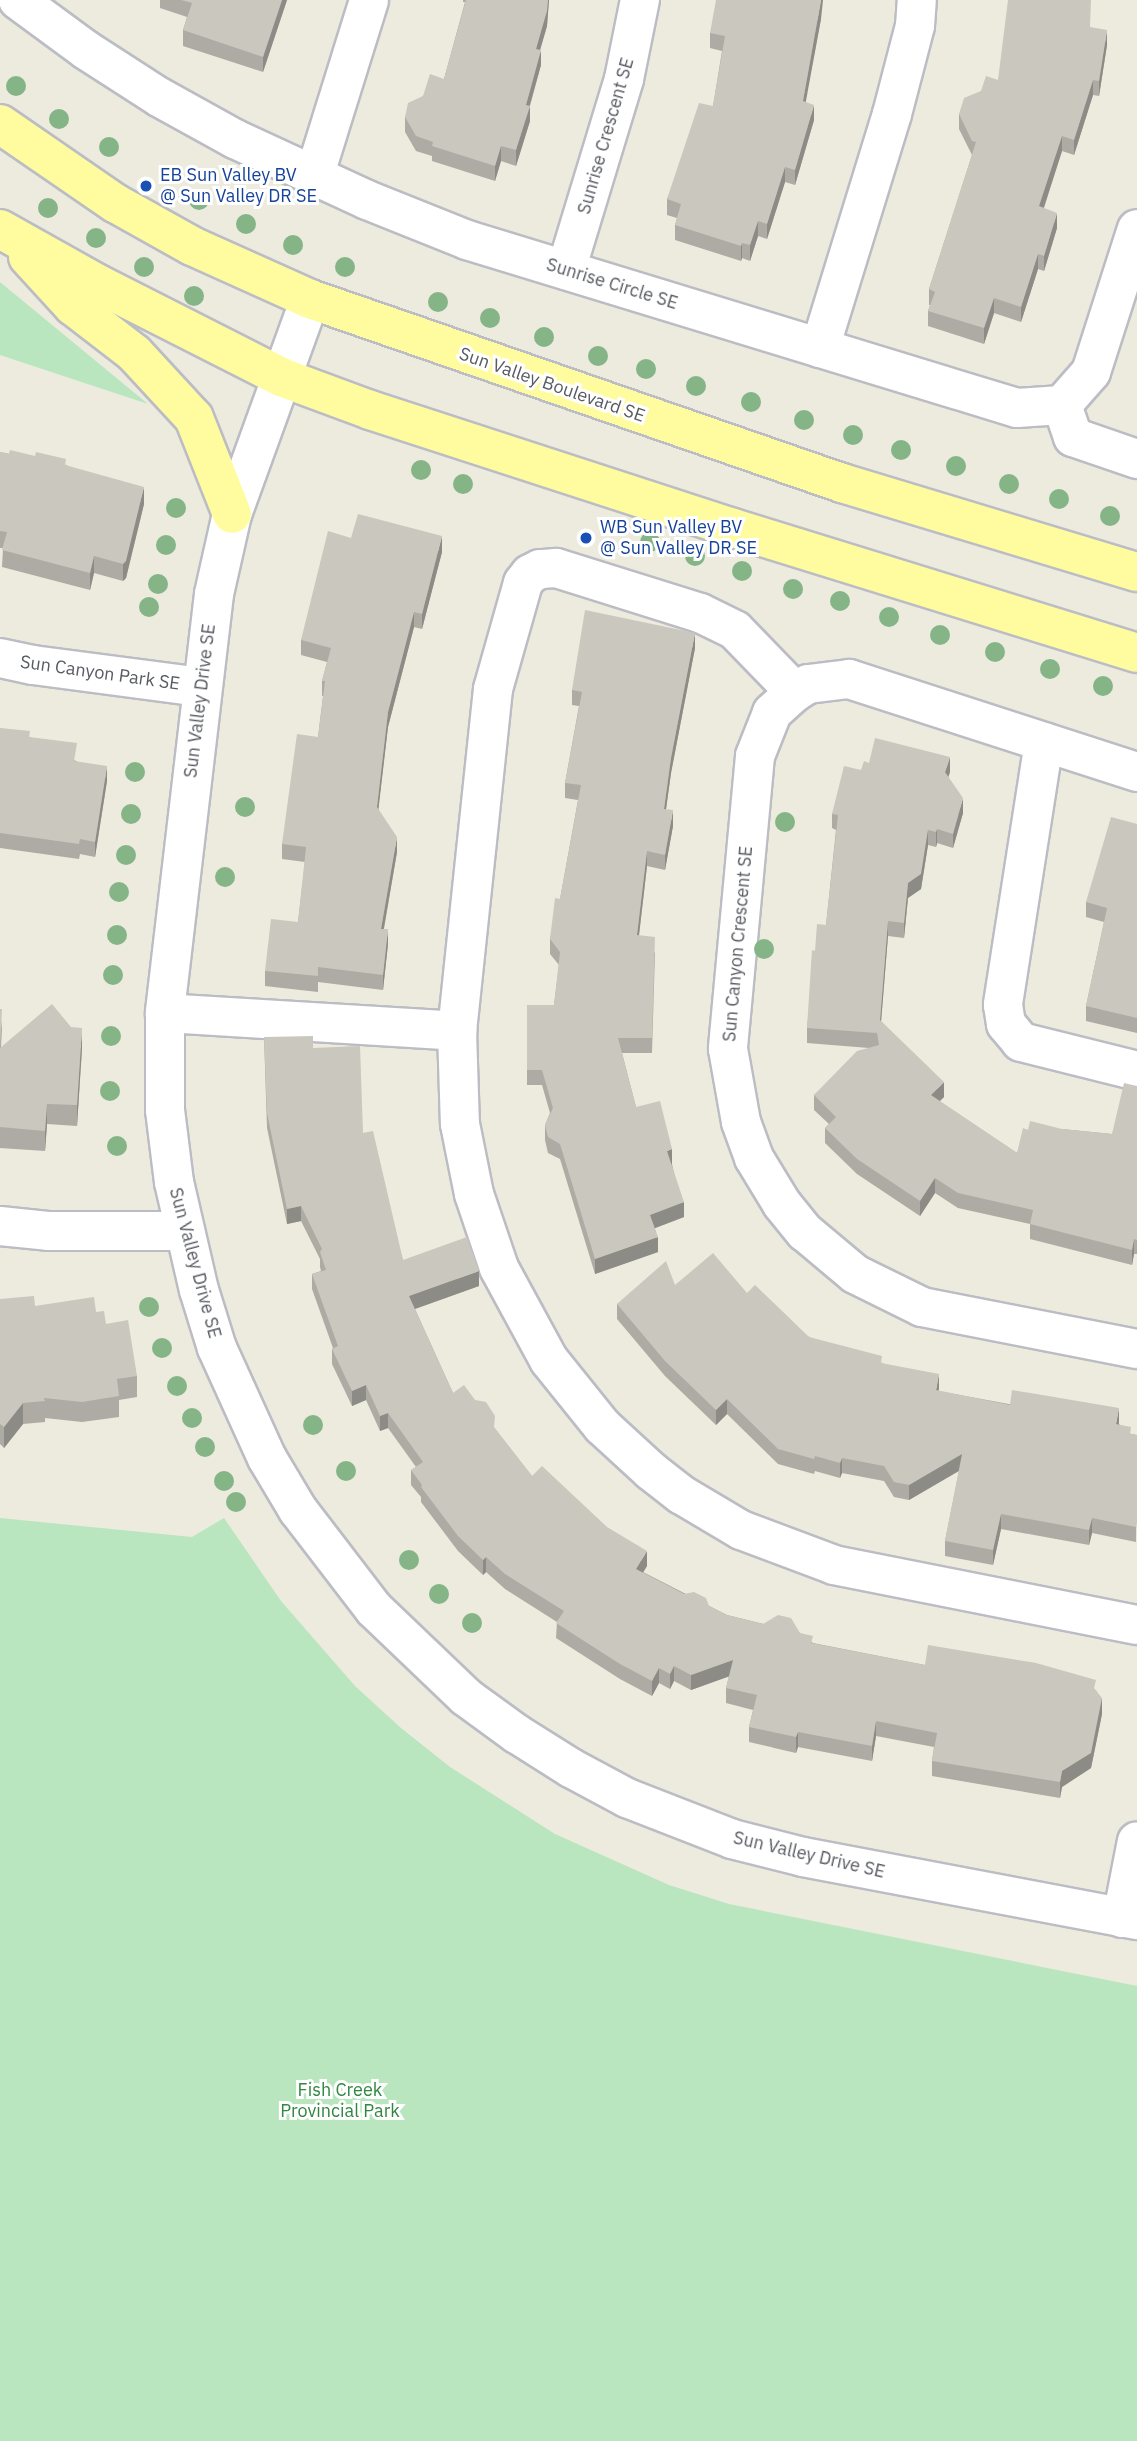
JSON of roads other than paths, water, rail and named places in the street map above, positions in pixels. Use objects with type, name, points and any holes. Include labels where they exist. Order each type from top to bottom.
[{"type":"main road","name":"Sun Valley Boulevard SE","points":[[0,124],[115,202],[192,246],[310,299],[842,484],[1137,572]]},
{"type":"main road","points":[[2,231],[169,321],[281,377],[388,416],[585,480],[1137,653]]},
{"type":"main road","points":[[2,231],[73,306],[134,353],[194,418],[232,514]]},
{"type":"street","name":"Sunrise Circle SE","points":[[18,0],[86,50],[159,97],[235,139],[314,177],[467,240],[1017,408],[1062,405]]},
{"type":"street","points":[[314,177],[369,0]]},
{"type":"street","name":"Sunrise Crescent SE","points":[[566,270],[624,79],[640,0]]},
{"type":"street","points":[[820,348],[892,114],[915,26],[917,0]]},
{"type":"street","points":[[1137,229],[1091,372],[1062,405],[1073,437],[1137,460]]},
{"type":"street","name":"Sun Valley Drive SE","points":[[310,299],[232,514],[214,594],[200,687],[165,1013],[165,1110],[174,1182],[185,1231],[199,1290],[236,1393],[267,1458],[298,1510],[373,1609],[466,1697],[517,1734],[627,1798],[732,1839],[803,1857],[1130,1919]]},
{"type":"street","points":[[1137,772],[849,680],[807,684],[794,692],[735,630],[699,613],[556,568],[540,569],[530,574],[516,599],[493,689],[457,1031],[460,1124],[474,1194],[499,1268],[549,1360],[602,1426],[650,1471],[682,1495],[741,1530],[834,1565],[1137,1625]]},
{"type":"street","name":"Sun Canyon Park SE","points":[[0,658],[33,665],[200,687]]},
{"type":"street","name":"Sun Canyon Crescent SE","points":[[794,692],[772,713],[755,756],[728,1025],[732,1082],[741,1122],[754,1158],[782,1205],[804,1232],[855,1274],[894,1296],[922,1307],[979,1320],[1137,1349]]},
{"type":"street","points":[[1044,743],[1003,1005],[1006,1024],[1021,1042],[1137,1071]]},
{"type":"street","points":[[165,1013],[457,1031]]},
{"type":"street","points":[[0,1226],[48,1231],[185,1231]]},
{"type":"street","points":[[1130,1919],[1137,1841]]},
{"type":"place","name":"EB Sun Valley BV @ Sun Valley DR SE","points":[[146,186]]},
{"type":"place","name":"WB Sun Valley BV @ Sun Valley DR SE","points":[[586,538]]},
{"type":"park label","name":"Fish Creek Provincial Park","points":[[340,2101]]}]
